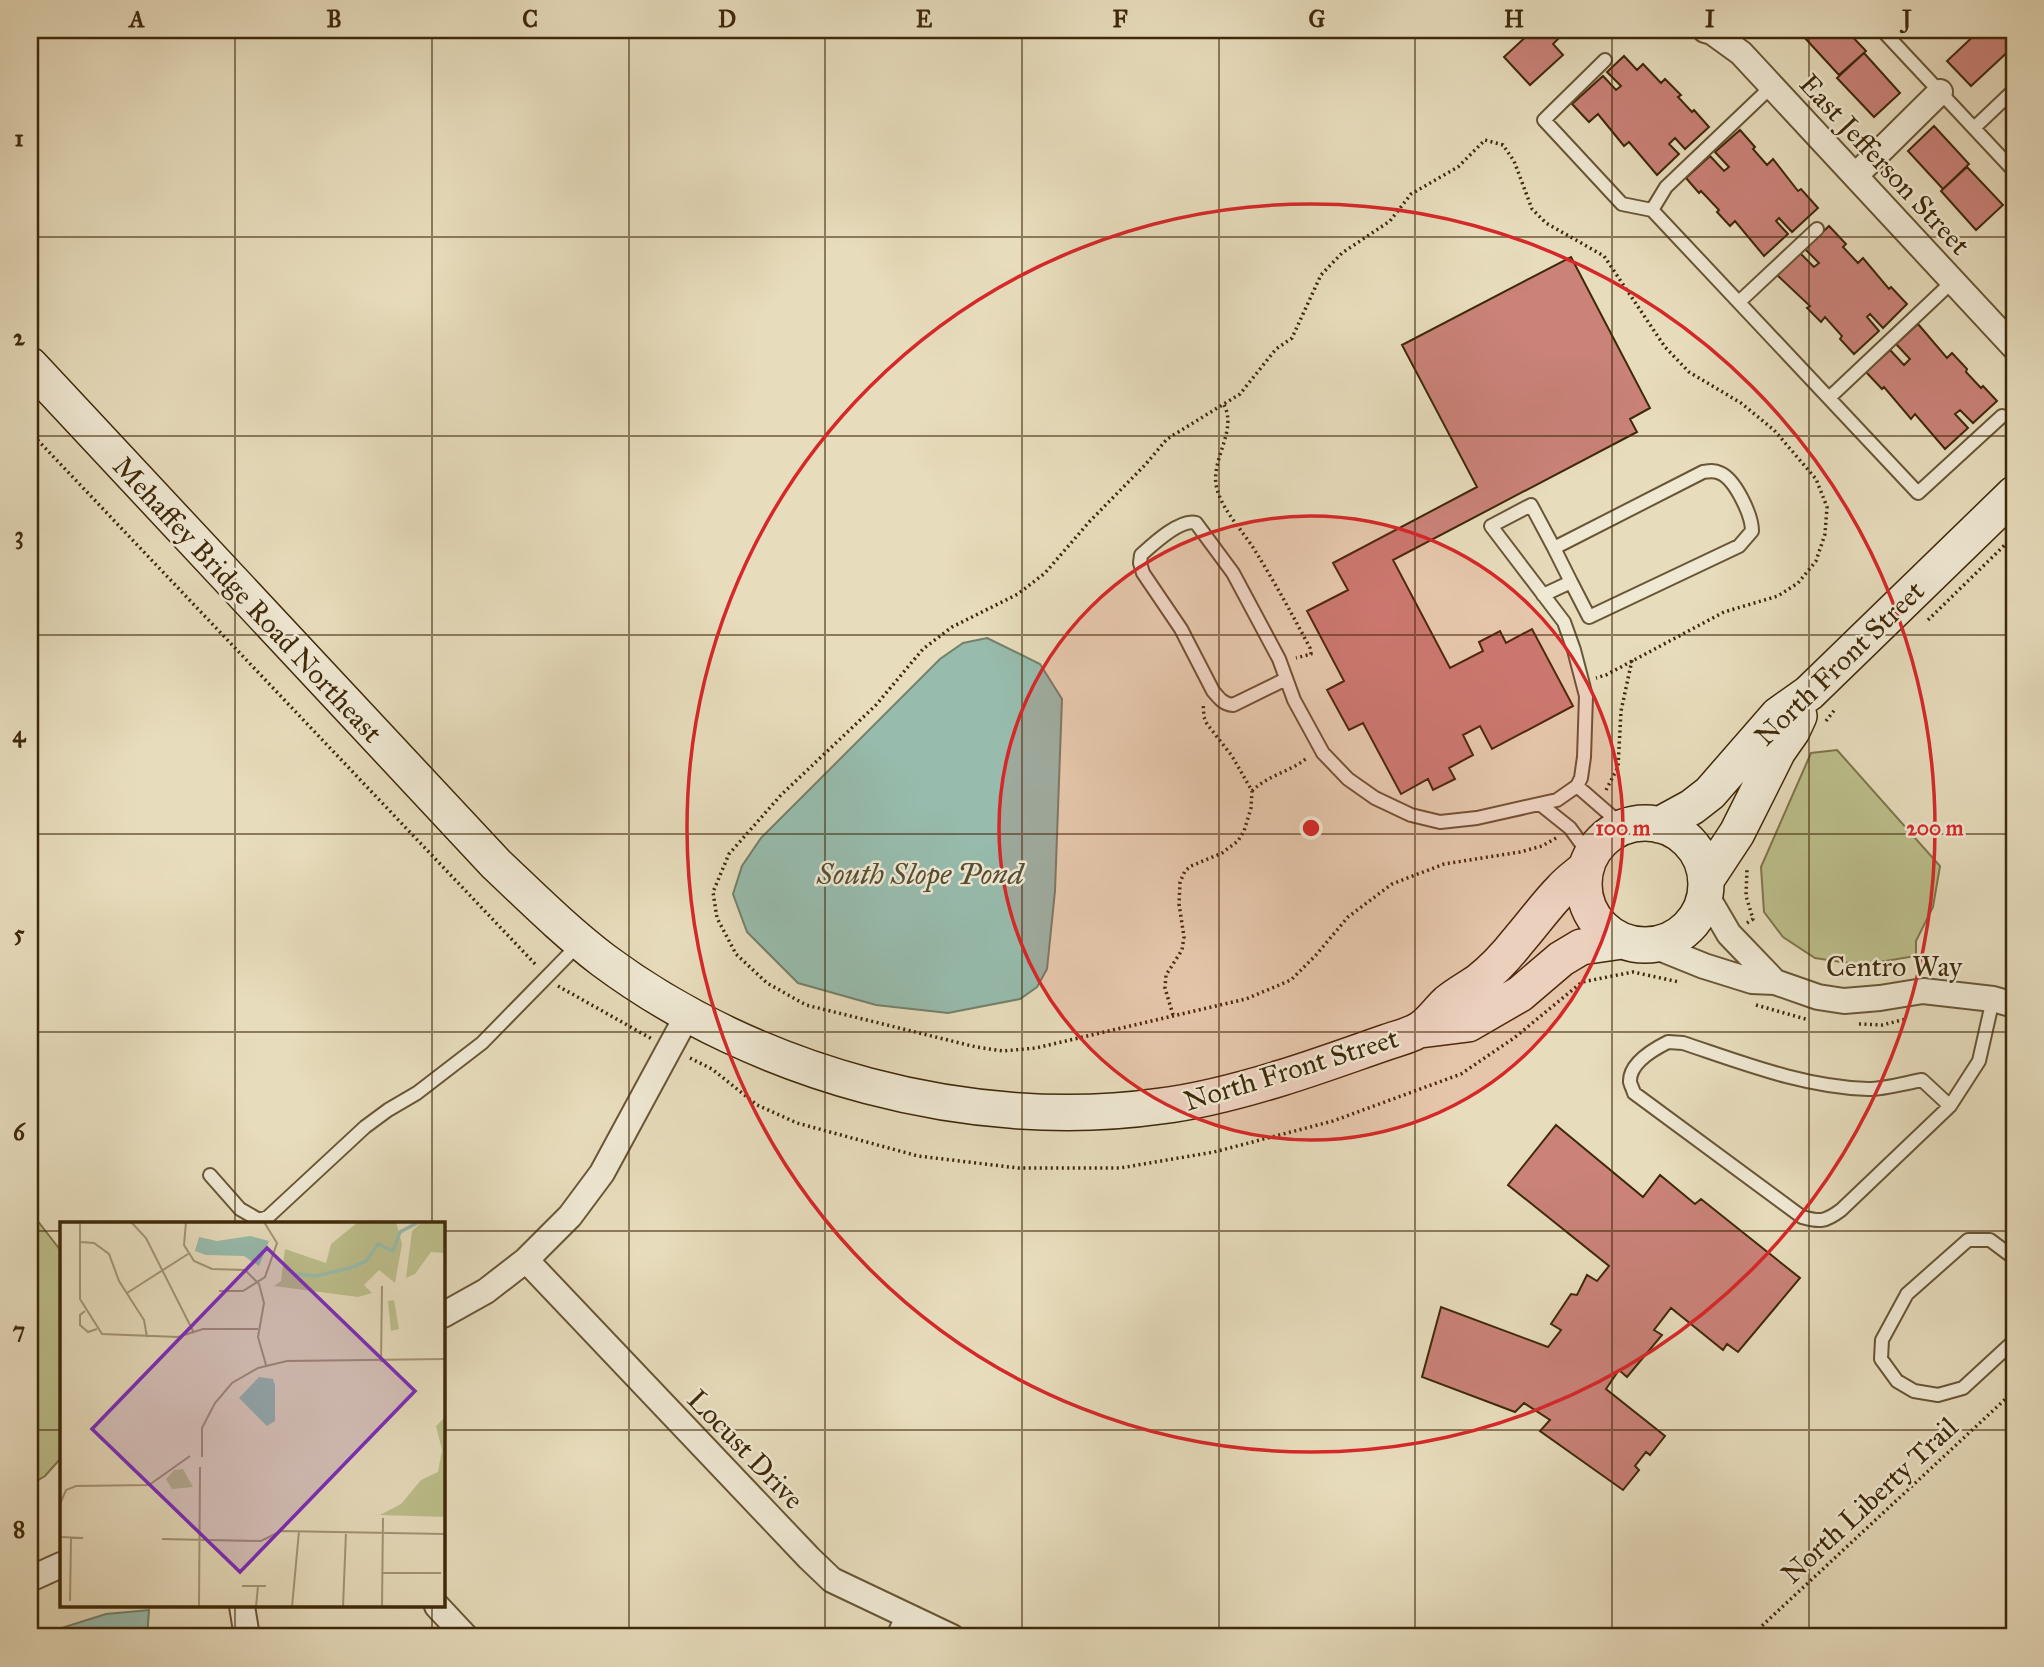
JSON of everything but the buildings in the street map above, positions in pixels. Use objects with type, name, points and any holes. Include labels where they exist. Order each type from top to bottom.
[{"type":"main road","name":"Mehaffey Bridge Road Northeast","points":[[30,365],[467,833]]},
{"type":"main road","name":"North Front Street","points":[[1660,825],[1710,793],[1778,715],[1822,701],[2014,494]]},
{"type":"main road","points":[[1420,1030],[1468,1024],[1520,994],[1560,959],[1581,947],[1669,940],[1683,932],[1695,919],[1706,886],[1737,833],[1778,751],[1792,731],[1822,701]]},
{"type":"main road","points":[[1637,943],[1607,932],[1595,919],[1587,903],[1584,886],[1588,862],[1607,835],[1623,826],[1641,823],[1660,825],[1677,832],[1692,845],[1702,861],[1706,886]]},
{"type":"main road","name":"North Front Street","points":[[467,833],[505,872],[602,959],[656,996],[708,1025],[792,1061],[885,1090],[985,1107],[1061,1112],[1160,1107],[1201,1100],[1317,1067],[1420,1030],[1448,1002],[1482,978],[1518,942],[1561,889],[1588,862]]},
{"type":"street","name":"East Jefferson Street","points":[[1705,30],[1741,53],[2014,347]]},
{"type":"street","points":[[1856,175],[1940,92]]},
{"type":"street","name":"Centro Way","points":[[1706,886],[1729,934],[1775,982]]},
{"type":"street","name":"Centro Way","points":[[1637,943],[1752,981],[1775,982],[1818,998],[1880,998],[1923,991],[2003,1002]]},
{"type":"street","points":[[444,1314],[486,1290],[526,1260],[570,1216],[602,1173],[688,1014]]},
{"type":"street","name":"Locust Drive","points":[[526,1260],[832,1580],[904,1627],[953,1637]]},
{"type":"street","points":[[30,1579],[60,1564]]},
{"type":"street","points":[[242,1608],[247,1637]]},
{"type":"street","points":[[439,1608],[466,1637]]},
{"type":"lane","points":[[1882,30],[2014,171]]},
{"type":"lane","points":[[1605,60],[1544,120],[1622,205],[1651,210],[1918,493],[2002,416]]},
{"type":"lane","points":[[1651,210],[1666,187],[1772,86]]},
{"type":"lane","points":[[1974,128],[2014,90]]},
{"type":"lane","points":[[1739,302],[1817,229]]},
{"type":"lane","points":[[1829,398],[1953,281]]},
{"type":"lane","points":[[1286,679],[1233,705],[1227,705],[1213,691],[1181,629],[1143,573],[1141,555],[1181,524],[1190,520],[1196,523],[1233,573],[1281,665],[1294,700],[1320,748],[1348,779],[1375,798],[1411,815],[1440,822],[1477,818],[1557,800],[1577,786],[1581,778],[1586,696],[1564,622],[1490,526],[1531,505],[1589,617],[1739,546],[1752,531],[1752,521],[1734,485],[1723,474],[1703,472],[1554,548]]},
{"type":"lane","points":[[1543,595],[1571,583]]},
{"type":"lane","points":[[1577,786],[1623,826]]},
{"type":"lane","points":[[1540,804],[1570,828],[1588,862]]},
{"type":"lane","points":[[210,1175],[240,1209],[259,1220],[268,1217],[365,1127],[418,1093],[482,1043],[581,942]]},
{"type":"lane","points":[[1951,1106],[1922,1080],[1871,1089],[1823,1084],[1791,1078],[1683,1043],[1668,1042],[1651,1051],[1633,1070],[1630,1081],[1634,1093],[1802,1217],[1818,1222],[1831,1218],[1841,1210],[1951,1106],[1979,1061],[2003,1002]]},
{"type":"lane","points":[[2014,1258],[1990,1240],[1968,1240],[1907,1294],[1882,1340],[1881,1359],[1897,1381],[1914,1391],[1938,1395],[1963,1388],[2014,1341]]},
{"type":"path","points":[[1224,405],[1229,415],[1216,486],[1227,509],[1273,579],[1310,648],[1311,654],[1281,665]]},
{"type":"path","points":[[30,432],[547,976],[558,986],[670,1049]]},
{"type":"path","points":[[1925,622],[2014,536]]},
{"type":"path","points":[[1600,677],[1632,660]]},
{"type":"path","points":[[1213,691],[1204,701],[1204,718],[1232,756],[1252,791]]},
{"type":"path","points":[[1820,729],[1822,701]]},
{"type":"path","points":[[1172,1015],[1165,988],[1166,975],[1182,950],[1184,937],[1180,882],[1185,871],[1222,853],[1238,841],[1248,820],[1252,791],[1262,781],[1299,764],[1320,748]]},
{"type":"path","name":"North Liberty Trail","points":[[1750,1637],[2014,1391]]},
{"type":"green space","points":[[1837,750],[1940,866],[1933,907],[1916,941],[1916,956],[1861,965],[1815,958],[1783,937],[1764,912],[1761,867],[1811,753]]},
{"type":"green space","points":[[30,1211],[60,1250],[60,1459],[45,1476],[30,1485]]},
{"type":"water","name":"South Slope Pond","points":[[987,638],[1040,664],[1062,699],[1055,891],[1047,969],[1037,987],[1020,999],[948,1013],[876,1005],[798,983],[747,932],[733,894],[742,866],[761,838],[940,659],[963,643]]},
{"type":"water","points":[[149,1610],[147,1637],[33,1637],[106,1614]]}]
